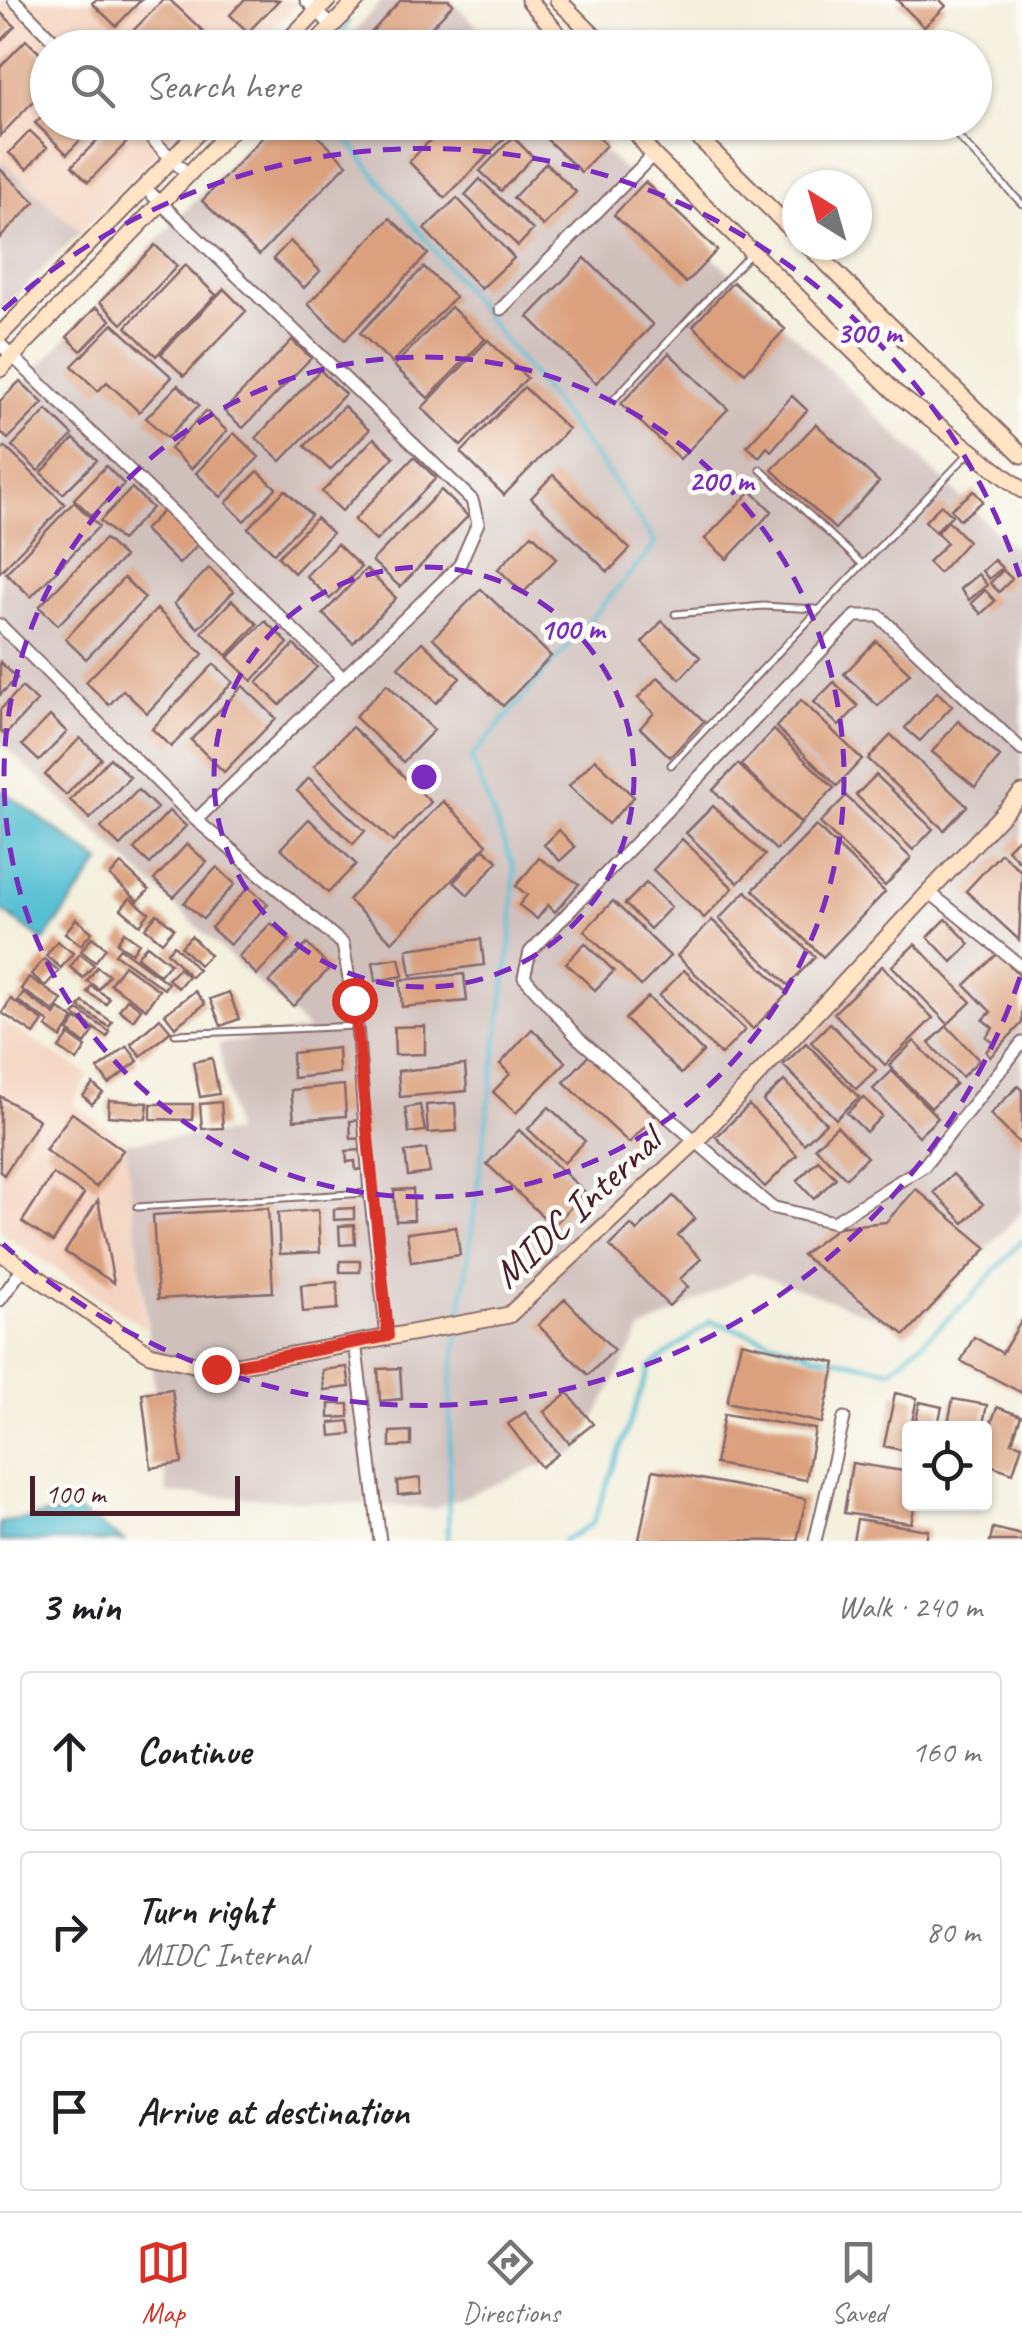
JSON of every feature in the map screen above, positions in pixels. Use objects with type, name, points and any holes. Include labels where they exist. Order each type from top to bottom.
[{"type":"main road","points":[[328,30],[357,0]]},
{"type":"main road","points":[[530,0],[555,30]]},
{"type":"main road","points":[[558,0],[588,30]]},
{"type":"main road","points":[[296,30],[317,4]]},
{"type":"main road","points":[[0,335],[191,140]]},
{"type":"main road","points":[[0,369],[6,350],[222,140]]},
{"type":"main road","points":[[642,140],[896,392],[1022,490]]},
{"type":"main road","points":[[700,140],[782,219]]},
{"type":"main road","points":[[823,260],[1022,455]]},
{"type":"main road","name":"MIDC Internal","points":[[0,1252],[150,1354],[216,1369],[509,1316],[696,1141],[1022,793]]},
{"type":"street","points":[[14,0],[43,30]]},
{"type":"street","points":[[317,4],[332,26]]},
{"type":"street","points":[[153,140],[188,175]]},
{"type":"street","points":[[501,309],[653,155]]},
{"type":"street","points":[[144,187],[472,500],[478,523],[460,566],[196,820]]},
{"type":"street","points":[[6,350],[342,677]]},
{"type":"street","points":[[1022,750],[879,616],[855,616],[530,952],[524,977],[578,1038],[771,1208],[834,1222],[924,1166],[1022,1043]]},
{"type":"street","points":[[0,625],[196,820],[343,944],[357,1026],[370,1193],[388,1336]]},
{"type":"street","points":[[928,892],[1022,967]]},
{"type":"street","points":[[0,1300],[24,1268]]},
{"type":"street","points":[[355,1342],[380,1541]]},
{"type":"street","points":[[815,1541],[844,1418]]},
{"type":"lane","points":[[961,140],[1022,204]]},
{"type":"lane","points":[[614,399],[752,252]]},
{"type":"lane","points":[[670,766],[971,451]]},
{"type":"lane","points":[[760,470],[862,563]]},
{"type":"lane","points":[[675,614],[762,606],[817,610]]},
{"type":"lane","points":[[175,1034],[357,1026]]},
{"type":"lane","points":[[137,1206],[370,1193]]},
{"type":"shaded area","points":[[0,0],[299,0],[271,30],[30,30],[30,140],[168,140],[81,232],[0,159]]},
{"type":"shaded area","points":[[383,0],[450,0],[481,30],[355,30]]},
{"type":"shaded area","points":[[252,140],[593,140],[1022,557],[1022,1211],[912,1330],[751,1272],[641,1331],[577,1452],[433,1509],[167,1493],[125,1142],[234,1133],[219,1044],[308,1030],[0,742],[0,408]]},
{"type":"shaded area","points":[[0,159],[81,232],[0,311]]},
{"type":"shaded area","points":[[0,1019],[89,1075],[73,1103],[125,1142],[145,1328],[0,1232]]},
{"type":"water","points":[[0,789],[101,862],[44,941],[0,909]]},
{"type":"water","points":[[76,1510],[124,1541],[0,1541],[0,1523]]},
{"type":"building","points":[[141,0],[116,26],[92,3]]},
{"type":"building","points":[[163,0],[170,0],[202,30],[134,30]]},
{"type":"building","points":[[244,0],[279,0],[250,30],[230,15]]},
{"type":"building","points":[[401,0],[449,0],[453,4],[429,30],[374,30]]},
{"type":"building","points":[[897,0],[940,0],[946,6],[924,27]]},
{"type":"building","points":[[0,12],[15,26],[0,42]]},
{"type":"building","points":[[26,40],[30,44],[30,105],[0,136],[0,67]]},
{"type":"building","points":[[30,131],[30,140],[40,140],[47,147],[27,169],[9,153]]},
{"type":"building","points":[[53,140],[80,140],[67,154]]},
{"type":"building","points":[[97,140],[128,141],[88,182],[72,166]]},
{"type":"building","points":[[260,140],[322,140],[347,164],[259,255],[202,201]]},
{"type":"building","points":[[430,140],[503,140],[445,198],[409,162]]},
{"type":"building","points":[[510,140],[516,140],[533,157],[501,191],[480,171]]},
{"type":"building","points":[[548,140],[601,140],[606,145],[581,172]]},
{"type":"building","points":[[546,163],[576,192],[543,226],[513,198]]},
{"type":"building","points":[[0,169],[35,202],[0,238]]},
{"type":"building","points":[[480,179],[533,230],[518,246],[465,195]]},
{"type":"building","points":[[645,182],[717,250],[686,283],[614,215]]},
{"type":"building","points":[[457,198],[514,258],[481,289],[424,229]]},
{"type":"building","points":[[390,218],[428,254],[345,340],[308,304]]},
{"type":"building","points":[[290,241],[320,271],[304,288],[273,259]]},
{"type":"building","points":[[155,245],[177,266],[122,324],[100,302]]},
{"type":"building","points":[[585,258],[653,325],[596,383],[528,317]]},
{"type":"building","points":[[185,265],[216,295],[156,356],[126,327]]},
{"type":"building","points":[[424,267],[455,297],[392,363],[360,333]]},
{"type":"building","points":[[733,282],[785,329],[745,373],[693,326]]},
{"type":"building","points":[[224,289],[246,311],[184,376],[161,354]]},
{"type":"building","points":[[96,307],[111,320],[81,351],[67,337]]},
{"type":"building","points":[[451,307],[485,339],[428,398],[394,366]]},
{"type":"building","points":[[113,324],[172,377],[139,412],[107,382],[98,391],[72,366]]},
{"type":"building","points":[[292,340],[311,358],[243,428],[224,411]]},
{"type":"building","points":[[488,340],[527,378],[461,446],[422,408]]},
{"type":"building","points":[[669,353],[728,409],[680,459],[621,404]]},
{"type":"building","points":[[320,370],[345,394],[281,461],[256,438]]},
{"type":"building","points":[[20,381],[43,403],[8,439],[0,432],[0,401]]},
{"type":"building","points":[[178,385],[199,405],[167,438],[146,418]]},
{"type":"building","points":[[524,387],[568,429],[504,495],[461,453]]},
{"type":"building","points":[[792,396],[807,410],[771,451],[767,447],[759,457],[747,446]]},
{"type":"building","points":[[344,406],[369,430],[330,470],[305,446]]},
{"type":"building","points":[[47,410],[73,435],[38,471],[12,446]]},
{"type":"building","points":[[206,411],[227,431],[191,469],[170,449]]},
{"type":"building","points":[[816,424],[879,482],[835,529],[772,470]]},
{"type":"building","points":[[234,433],[259,457],[221,497],[196,473]]},
{"type":"building","points":[[374,438],[394,457],[342,511],[322,492]]},
{"type":"building","points":[[74,439],[97,460],[63,494],[41,473]]},
{"type":"building","points":[[5,447],[65,504],[0,572],[0,452]]},
{"type":"building","points":[[414,457],[436,478],[376,541],[354,520]]},
{"type":"building","points":[[106,466],[124,484],[92,516],[74,499]]},
{"type":"building","points":[[258,471],[276,488],[244,521],[226,503]]},
{"type":"building","points":[[553,475],[630,549],[608,572],[531,498]]},
{"type":"building","points":[[132,488],[152,508],[121,540],[100,521]]},
{"type":"building","points":[[285,490],[311,515],[274,553],[248,528]]},
{"type":"building","points":[[441,490],[468,516],[400,587],[372,561]]},
{"type":"building","points":[[751,491],[772,511],[727,559],[705,539]]},
{"type":"building","points":[[974,491],[983,501],[960,520],[951,509]]},
{"type":"building","points":[[74,502],[99,526],[31,597],[6,573]]},
{"type":"building","points":[[941,505],[952,515],[935,532],[925,521]]},
{"type":"building","points":[[164,510],[198,544],[179,564],[144,530]]},
{"type":"building","points":[[316,518],[332,533],[294,573],[278,557]]},
{"type":"building","points":[[948,521],[968,541],[939,573],[928,562],[947,543],[937,533]]},
{"type":"building","points":[[532,534],[557,558],[523,593],[498,569]]},
{"type":"building","points":[[105,539],[124,557],[58,625],[39,607]]},
{"type":"building","points":[[337,544],[361,567],[330,599],[306,576]]},
{"type":"building","points":[[994,560],[1002,568],[989,579],[982,571]]},
{"type":"building","points":[[209,568],[234,591],[198,628],[174,604]]},
{"type":"building","points":[[366,569],[396,598],[353,643],[323,614]]},
{"type":"building","points":[[1003,570],[1012,579],[999,592],[990,583]]},
{"type":"building","points":[[978,574],[987,585],[969,600],[960,589]]},
{"type":"building","points":[[124,578],[145,598],[86,659],[65,639]]},
{"type":"building","points":[[481,589],[551,656],[503,706],[433,638]]},
{"type":"building","points":[[985,590],[995,601],[981,614],[971,603]]},
{"type":"building","points":[[232,600],[257,624],[227,656],[202,632]]},
{"type":"building","points":[[157,609],[203,654],[147,713],[123,690],[109,705],[86,682]]},
{"type":"building","points":[[265,621],[288,643],[252,681],[228,658]]},
{"type":"building","points":[[662,621],[700,657],[680,679],[642,643]]},
{"type":"building","points":[[876,641],[910,673],[878,706],[844,674]]},
{"type":"building","points":[[422,642],[460,678],[436,703],[398,667]]},
{"type":"building","points":[[294,645],[317,667],[280,705],[257,683]]},
{"type":"building","points":[[0,662],[17,678],[0,695]]},
{"type":"building","points":[[214,664],[233,682],[171,747],[152,729]]},
{"type":"building","points":[[658,677],[704,721],[670,757],[640,728],[654,713],[638,698]]},
{"type":"building","points":[[834,682],[858,706],[839,726],[814,702]]},
{"type":"building","points":[[387,684],[434,730],[403,762],[355,717]]},
{"type":"building","points":[[243,686],[276,718],[224,772],[191,740]]},
{"type":"building","points":[[22,687],[37,701],[5,735],[0,730],[0,710]]},
{"type":"building","points":[[937,692],[952,706],[920,741],[905,728]]},
{"type":"building","points":[[801,700],[862,759],[837,786],[776,727]]},
{"type":"building","points":[[50,716],[67,732],[39,761],[22,745]]},
{"type":"building","points":[[958,721],[1000,757],[975,787],[932,752]]},
{"type":"building","points":[[352,727],[431,802],[393,842],[314,766]]},
{"type":"building","points":[[774,730],[834,788],[801,823],[741,765]]},
{"type":"building","points":[[891,735],[967,806],[944,830],[868,759]]},
{"type":"building","points":[[80,738],[101,758],[66,795],[45,775]]},
{"type":"building","points":[[110,758],[130,777],[90,819],[70,800]]},
{"type":"building","points":[[595,759],[634,797],[608,824],[569,786]]},
{"type":"building","points":[[738,764],[801,824],[776,850],[713,790]]},
{"type":"building","points":[[876,775],[933,829],[913,850],[856,795]]},
{"type":"building","points":[[309,778],[365,831],[353,844],[297,791]]},
{"type":"building","points":[[138,790],[157,808],[120,846],[101,828]]},
{"type":"building","points":[[846,796],[911,858],[885,886],[820,823]]},
{"type":"building","points":[[443,801],[487,844],[392,942],[348,900]]},
{"type":"building","points":[[713,806],[765,855],[738,883],[686,833]]},
{"type":"building","points":[[169,811],[186,826],[150,864],[134,849]]},
{"type":"building","points":[[309,819],[356,864],[328,893],[281,848]]},
{"type":"building","points":[[816,826],[885,892],[823,957],[753,890]]},
{"type":"building","points":[[559,830],[575,847],[560,861],[544,845]]},
{"type":"building","points":[[1022,834],[1022,864],[1007,849]]},
{"type":"building","points":[[682,839],[733,888],[704,918],[653,870]]},
{"type":"building","points":[[187,844],[207,862],[174,897],[154,880]]},
{"type":"building","points":[[484,849],[498,861],[468,895],[454,882]]},
{"type":"building","points":[[1001,853],[1022,872],[1019,940],[966,891]]},
{"type":"building","points":[[539,858],[579,884],[555,912],[548,905],[537,919],[519,905],[527,895],[516,886]]},
{"type":"building","points":[[121,864],[149,890],[138,901],[110,876]]},
{"type":"building","points":[[217,867],[235,884],[203,919],[184,903]]},
{"type":"building","points":[[646,883],[671,907],[650,929],[625,904]]},
{"type":"building","points":[[249,887],[268,904],[230,945],[211,928]]},
{"type":"building","points":[[746,891],[815,957],[788,985],[719,919]]},
{"type":"building","points":[[130,898],[149,913],[140,925],[121,909]]},
{"type":"building","points":[[613,901],[670,956],[641,986],[584,931]]},
{"type":"building","points":[[157,914],[174,928],[162,942],[145,928]]},
{"type":"building","points":[[76,919],[92,932],[81,945],[65,933]]},
{"type":"building","points":[[946,919],[970,944],[952,962],[928,937]]},
{"type":"building","points":[[712,920],[788,993],[753,1029],[677,956]]},
{"type":"building","points":[[271,923],[290,940],[257,975],[238,957]]},
{"type":"building","points":[[124,932],[139,943],[132,953],[117,943]]},
{"type":"building","points":[[191,936],[210,955],[199,965],[181,947]]},
{"type":"building","points":[[92,937],[106,948],[95,962],[81,951]]},
{"type":"building","points":[[481,939],[484,965],[411,975],[407,949]]},
{"type":"building","points":[[57,941],[73,953],[61,968],[46,956]]},
{"type":"building","points":[[585,943],[614,971],[595,990],[566,963]]},
{"type":"building","points":[[307,944],[330,968],[293,1006],[269,982]]},
{"type":"building","points":[[915,944],[971,1002],[948,1024],[892,966]]},
{"type":"building","points":[[147,945],[170,963],[160,975],[137,957]]},
{"type":"building","points":[[174,945],[198,970],[191,977],[167,952]]},
{"type":"building","points":[[120,948],[168,983],[164,989],[115,954]]},
{"type":"building","points":[[998,953],[1022,978],[1022,1023],[990,1057],[986,1052],[993,1042],[986,1037],[993,1028],[983,1020],[991,1012],[965,985]]},
{"type":"building","points":[[80,954],[94,965],[83,978],[70,967]]},
{"type":"building","points":[[399,958],[403,976],[376,981],[373,962]]},
{"type":"building","points":[[44,959],[59,971],[45,986],[31,974]]},
{"type":"building","points":[[124,965],[159,990],[146,1009],[110,984]]},
{"type":"building","points":[[882,966],[933,1018],[885,1065],[834,1013]]},
{"type":"building","points":[[97,967],[109,975],[99,989],[87,981]]},
{"type":"building","points":[[179,968],[188,976],[178,988],[168,979]]},
{"type":"building","points":[[684,970],[745,1030],[721,1055],[659,996]]},
{"type":"building","points":[[464,974],[467,1001],[402,1007],[400,980]]},
{"type":"building","points":[[29,977],[62,1000],[54,1011],[21,989]]},
{"type":"building","points":[[91,986],[109,998],[106,1004],[87,992]]},
{"type":"building","points":[[195,991],[205,1004],[175,1027],[165,1014]]},
{"type":"building","points":[[229,992],[239,1019],[221,1026],[210,999]]},
{"type":"building","points":[[23,993],[55,1015],[59,1009],[74,1019],[61,1038],[46,1027],[49,1022],[18,1001]]},
{"type":"building","points":[[648,997],[703,1052],[681,1074],[625,1019]]},
{"type":"building","points":[[11,999],[43,1021],[34,1034],[2,1013]]},
{"type":"building","points":[[127,999],[141,1009],[133,1020],[119,1010]]},
{"type":"building","points":[[83,1002],[112,1022],[109,1027],[79,1007]]},
{"type":"building","points":[[78,1010],[110,1032],[107,1037],[74,1015]]},
{"type":"building","points":[[160,1018],[171,1031],[141,1056],[131,1044]]},
{"type":"building","points":[[77,1019],[94,1031],[85,1044],[68,1031]]},
{"type":"building","points":[[830,1023],[876,1070],[856,1089],[811,1042]]},
{"type":"building","points":[[425,1026],[425,1054],[395,1055],[394,1027]]},
{"type":"building","points":[[947,1026],[979,1060],[962,1077],[929,1043]]},
{"type":"building","points":[[532,1029],[566,1062],[516,1113],[493,1092],[510,1074],[500,1064]]},
{"type":"building","points":[[69,1035],[86,1047],[77,1061],[59,1048]]},
{"type":"building","points":[[914,1041],[956,1084],[931,1108],[889,1066]]},
{"type":"building","points":[[806,1043],[859,1097],[836,1119],[783,1065]]},
{"type":"building","points":[[127,1046],[138,1061],[109,1084],[98,1069]]},
{"type":"building","points":[[338,1048],[339,1073],[293,1078],[292,1053]]},
{"type":"building","points":[[590,1054],[655,1116],[629,1143],[564,1082]]},
{"type":"building","points":[[212,1058],[219,1094],[200,1097],[193,1062]]},
{"type":"building","points":[[465,1065],[467,1091],[400,1097],[398,1071]]},
{"type":"building","points":[[892,1071],[938,1118],[919,1136],[873,1089]]},
{"type":"building","points":[[784,1081],[826,1123],[804,1144],[763,1101]]},
{"type":"building","points":[[93,1084],[103,1093],[92,1104],[83,1096]]},
{"type":"building","points":[[344,1085],[346,1116],[294,1120],[291,1090]]},
{"type":"building","points":[[1018,1086],[1022,1090],[1022,1146],[990,1114]]},
{"type":"building","points":[[0,1096],[39,1120],[4,1175],[0,1172]]},
{"type":"building","points":[[863,1097],[882,1116],[866,1132],[847,1113]]},
{"type":"building","points":[[109,1100],[148,1103],[146,1119],[108,1116]]},
{"type":"building","points":[[221,1102],[223,1128],[202,1129],[200,1104]]},
{"type":"building","points":[[455,1103],[457,1131],[428,1133],[426,1105]]},
{"type":"building","points":[[151,1104],[193,1104],[192,1120],[151,1119]]},
{"type":"building","points":[[420,1105],[425,1131],[409,1133],[405,1108]]},
{"type":"building","points":[[749,1105],[797,1155],[765,1187],[716,1137]]},
{"type":"building","points":[[549,1107],[585,1141],[564,1163],[528,1129]]},
{"type":"building","points":[[72,1113],[123,1150],[96,1187],[45,1150]]},
{"type":"building","points":[[365,1120],[366,1138],[351,1139],[350,1121]]},
{"type":"building","points":[[837,1126],[867,1157],[846,1178],[815,1147]]},
{"type":"building","points":[[519,1130],[585,1192],[553,1226],[487,1164]]},
{"type":"building","points":[[426,1149],[430,1173],[408,1176],[405,1152]]},
{"type":"building","points":[[362,1150],[364,1169],[356,1170],[355,1161],[347,1162],[346,1151]]},
{"type":"building","points":[[818,1160],[836,1178],[814,1199],[797,1181]]},
{"type":"building","points":[[53,1174],[84,1194],[53,1242],[22,1222]]},
{"type":"building","points":[[953,1174],[983,1204],[964,1223],[934,1192]]},
{"type":"building","points":[[413,1189],[414,1220],[396,1221],[394,1190]]},
{"type":"building","points":[[916,1189],[987,1248],[905,1335],[802,1255],[838,1227],[886,1222]]},
{"type":"building","points":[[673,1196],[695,1218],[678,1235],[701,1259],[680,1279],[688,1287],[669,1306],[610,1246],[631,1225],[637,1231]]},
{"type":"building","points":[[98,1200],[114,1283],[65,1252]]},
{"type":"building","points":[[268,1208],[273,1292],[158,1299],[153,1215]]},
{"type":"building","points":[[354,1208],[354,1219],[334,1220],[334,1209]]},
{"type":"building","points":[[318,1210],[320,1252],[280,1254],[278,1213]]},
{"type":"building","points":[[354,1225],[355,1244],[340,1245],[339,1226]]},
{"type":"building","points":[[456,1227],[460,1255],[411,1262],[407,1233]]},
{"type":"building","points":[[340,1261],[360,1261],[360,1272],[340,1272]]},
{"type":"building","points":[[337,1282],[338,1309],[303,1312],[301,1285]]},
{"type":"building","points":[[565,1299],[614,1350],[588,1375],[538,1325]]},
{"type":"building","points":[[1022,1320],[1022,1393],[961,1361],[974,1337],[1002,1353]]},
{"type":"building","points":[[741,1342],[836,1363],[822,1423],[727,1402]]},
{"type":"building","points":[[347,1367],[350,1387],[324,1390],[322,1370]]},
{"type":"building","points":[[400,1368],[402,1399],[380,1401],[378,1369]]},
{"type":"building","points":[[172,1389],[182,1463],[151,1468],[142,1393]]},
{"type":"building","points":[[568,1393],[593,1424],[569,1443],[544,1412]]},
{"type":"building","points":[[895,1393],[917,1398],[912,1421],[902,1421],[902,1450],[884,1446]]},
{"type":"building","points":[[953,1399],[987,1405],[984,1421],[948,1421]]},
{"type":"building","points":[[920,1402],[942,1407],[939,1421],[916,1421]]},
{"type":"building","points":[[329,1404],[349,1404],[349,1417],[329,1418]]},
{"type":"building","points":[[997,1407],[1021,1416],[1012,1442],[1022,1445],[1013,1473],[992,1466],[992,1421]]},
{"type":"building","points":[[525,1412],[558,1454],[541,1467],[508,1424]]},
{"type":"building","points":[[724,1414],[815,1429],[806,1480],[715,1464]]},
{"type":"building","points":[[349,1421],[351,1434],[331,1436],[330,1423]]},
{"type":"building","points":[[411,1431],[411,1446],[390,1447],[390,1432]]},
{"type":"building","points":[[852,1463],[902,1471],[902,1511],[914,1511],[911,1523],[844,1513]]},
{"type":"building","points":[[653,1470],[806,1499],[797,1541],[639,1540]]},
{"type":"building","points":[[420,1478],[421,1493],[398,1495],[397,1481]]},
{"type":"building","points":[[857,1519],[928,1530],[926,1541],[853,1541]]},
{"type":"building","points":[[993,1528],[1022,1535],[1022,1541],[990,1541]]},
{"type":"waterway","points":[[344,30],[349,21]]},
{"type":"waterway","points":[[348,140],[605,469],[656,544],[471,758],[514,868],[512,932],[460,1317]]},
{"type":"waterway","points":[[563,1541],[593,1523],[650,1367],[711,1321],[816,1355],[891,1370],[970,1299],[1022,1240]]},
{"type":"waterway","points":[[448,1541],[451,1383],[459,1327]]},
{"type":"route","points":[[216,1369],[388,1336],[370,1193],[354,1000]]}]
